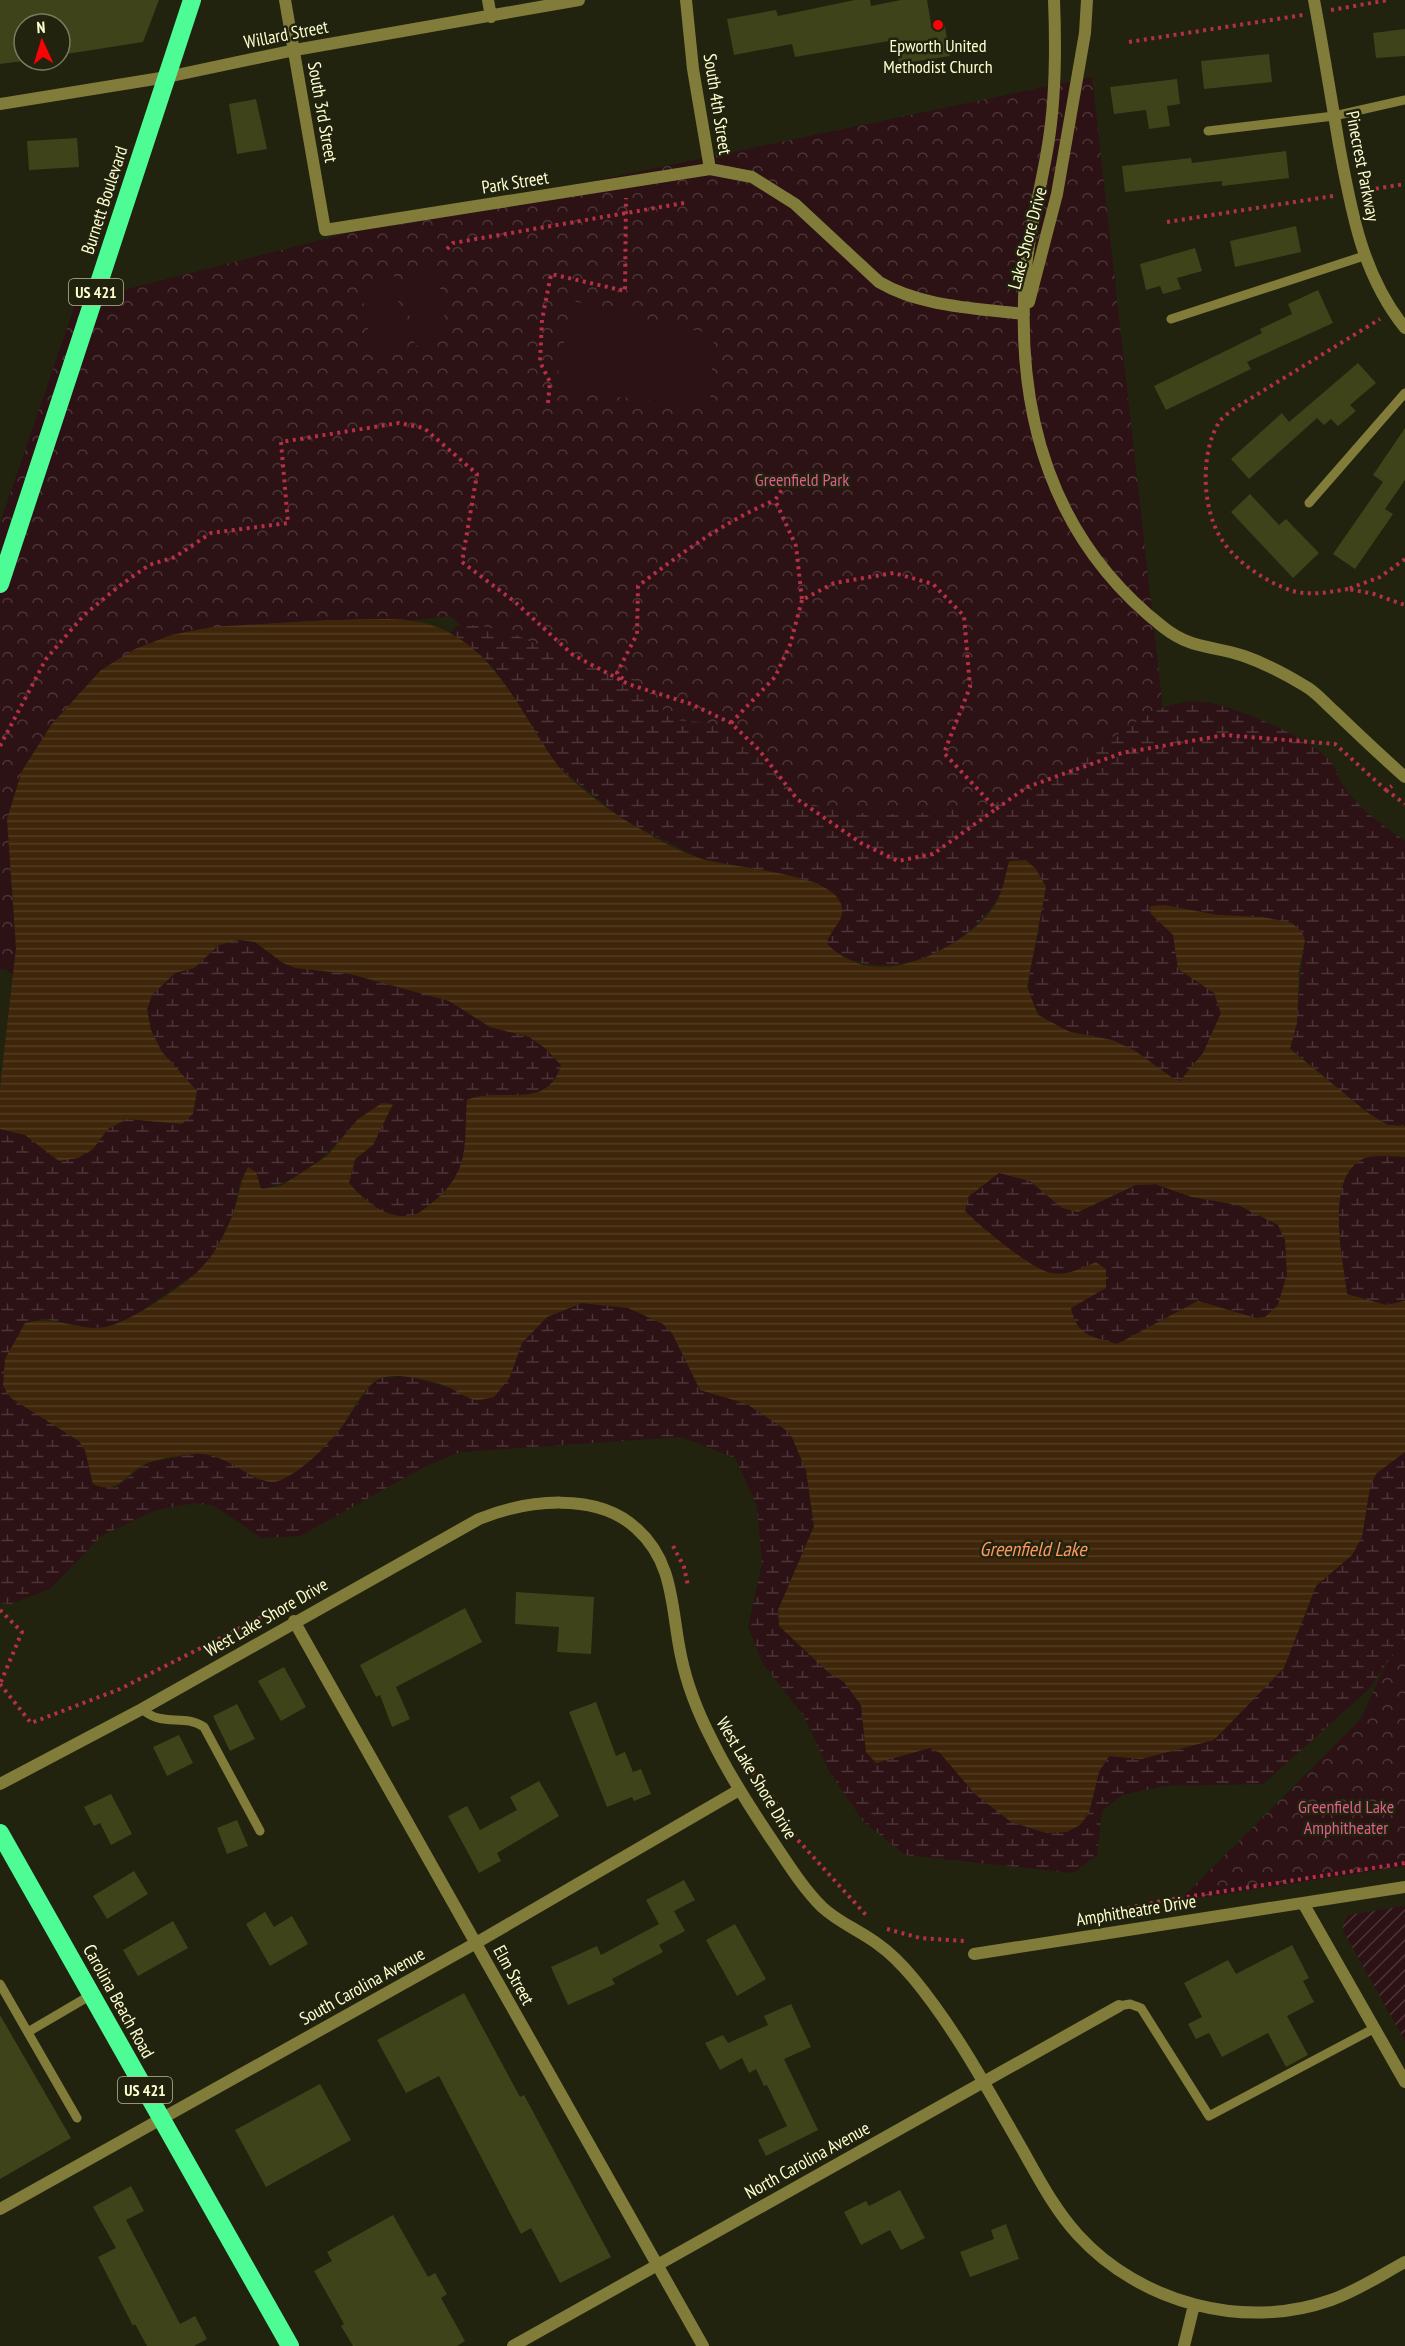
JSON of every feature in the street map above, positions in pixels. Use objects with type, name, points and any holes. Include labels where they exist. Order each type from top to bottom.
[{"type":"highway","name":"Burnett Boulevard","points":[[0,584],[192,0]]},
{"type":"highway","name":"Carolina Beach Road","points":[[0,1833],[290,2346]]},
{"type":"street","name":"South 3rd Street","points":[[285,0],[325,230]]},
{"type":"street","points":[[488,0],[491,17]]},
{"type":"street","name":"Willard Street","points":[[0,104],[167,77],[295,50],[579,0]]},
{"type":"street","name":"South 4th Street","points":[[686,0],[693,69],[710,169],[752,177],[795,204],[879,282],[903,294],[1024,314]]},
{"type":"street","name":"Lake Shore Drive","points":[[1024,314],[1025,277],[1053,102],[1054,0]]},
{"type":"street","name":"Lake Shore Drive","points":[[1024,314],[1058,194],[1083,44],[1087,0]]},
{"type":"street","name":"Pinecrest Parkway","points":[[1315,6],[1348,194],[1364,256],[1380,292],[1405,328]]},
{"type":"street","name":"Park Street","points":[[325,230],[710,169]]},
{"type":"street","points":[[1024,314],[1023,353],[1029,406],[1038,444],[1066,509],[1102,569],[1128,597],[1188,644],[1244,656],[1307,687],[1405,777]]},
{"type":"street","name":"West Lake Shore Drive","points":[[0,1784],[142,1708],[450,1534],[499,1511],[541,1504],[583,1505],[602,1509],[635,1526],[656,1551],[664,1566],[673,1596],[677,1634],[686,1677],[701,1718],[739,1790],[813,1898],[842,1923],[878,1944],[912,1977],[984,2081],[1048,2193],[1077,2234],[1117,2269],[1168,2297],[1194,2305],[1252,2312],[1311,2306],[1351,2292],[1405,2262]]},
{"type":"street","name":"Elm Street","points":[[294,1621],[703,2346]]},
{"type":"street","name":"South Carolina Avenue","points":[[0,2209],[476,1943],[739,1790]]},
{"type":"street","name":"Amphitheatre Drive","points":[[974,1954],[1405,1887]]},
{"type":"street","points":[[1303,1903],[1405,2082]]},
{"type":"street","name":"North Carolina Avenue","points":[[518,2345],[657,2264],[1119,2006]]},
{"type":"street","points":[[1184,2346],[1194,2305]]},
{"type":"lane","points":[[1208,131],[1334,116],[1405,100]]},
{"type":"lane","points":[[1171,319],[1364,256]]},
{"type":"lane","points":[[1309,503],[1405,393]]},
{"type":"lane","points":[[142,1708],[155,1719],[194,1720],[204,1727],[260,1831]]},
{"type":"lane","points":[[0,1984],[77,2118]]},
{"type":"lane","points":[[28,2032],[91,1995]]},
{"type":"lane","points":[[1119,2006],[1130,2004],[1141,2008],[1209,2115],[1375,2028]]},
{"type":"path","points":[[1129,42],[1315,6],[1389,0]]},
{"type":"path","points":[[548,403],[550,382],[540,362],[542,320],[551,274],[625,291],[627,212],[625,183]]},
{"type":"path","points":[[1167,222],[1405,184]]},
{"type":"path","points":[[447,249],[453,243],[684,203]]},
{"type":"path","points":[[1392,311],[1235,408],[1218,422],[1210,446],[1206,480],[1210,512],[1221,539],[1239,559],[1292,591],[1316,594],[1348,589],[1380,578],[1405,559]]},
{"type":"path","points":[[0,746],[46,659],[84,615],[118,587],[149,565],[175,557],[211,533],[288,523],[281,442],[399,423],[424,428],[477,474],[462,562],[515,602],[573,655],[628,684],[691,704],[730,723],[759,750],[797,799],[861,843],[898,861],[933,854],[1027,787],[1122,753],[1225,735],[1335,744],[1405,804]]},
{"type":"path","points":[[628,684],[617,673],[637,634],[638,586],[698,540],[744,514],[775,500],[790,478]]},
{"type":"path","points":[[730,723],[775,677],[790,645],[802,600],[796,546],[775,500]]},
{"type":"path","points":[[802,600],[834,583],[894,573],[933,584],[964,616],[970,687],[944,753],[996,809]]},
{"type":"path","points":[[1348,589],[1374,594],[1405,605]]},
{"type":"path","points":[[1386,790],[1405,777]]},
{"type":"path","points":[[0,1610],[22,1632],[0,1684]]},
{"type":"green space","name":"Greenfield Park","points":[[1092,77],[1202,1056],[999,896],[685,814],[450,616],[269,637],[66,1020],[7,970],[0,969],[0,523],[76,302],[364,229]]},
{"type":"green space","points":[[437,267],[448,340],[415,346],[403,272]]},
{"type":"green space","points":[[394,275],[405,348],[372,353],[360,281]]},
{"type":"green space","points":[[572,301],[626,312],[634,321],[705,332],[714,338],[710,401],[699,405],[570,392],[571,377],[558,375]]},
{"type":"green space","points":[[476,625],[510,632],[569,660],[612,669],[631,677],[643,686],[672,720],[711,724],[732,730],[750,745],[781,787],[807,802],[836,810],[906,814],[976,806],[1006,799],[1030,791],[1150,713],[1184,702],[1197,701],[1217,705],[1272,724],[1321,753],[1333,764],[1341,782],[1354,800],[1405,841],[1405,1126],[1388,1125],[1368,1113],[1290,1048],[1296,1022],[1305,941],[1263,917],[1218,915],[1164,905],[1151,907],[1151,914],[1173,935],[1178,969],[1214,993],[1221,1013],[1203,1053],[1180,1081],[1171,1078],[1123,1045],[1108,1039],[1069,1031],[1048,1021],[1036,1009],[1030,994],[1029,978],[1044,906],[1003,888],[990,910],[971,929],[949,945],[925,957],[899,964],[873,965],[849,958],[826,944],[833,930],[816,882],[699,858],[624,820],[557,766],[494,669],[481,655],[450,633],[457,626]]},
{"type":"green space","points":[[239,940],[255,942],[283,963],[296,968],[350,974],[449,1001],[490,1027],[529,1037],[545,1048],[561,1065],[554,1080],[545,1089],[522,1095],[480,1096],[467,1100],[466,1133],[459,1170],[443,1193],[418,1213],[406,1216],[387,1213],[362,1197],[349,1183],[356,1159],[373,1145],[358,1119],[327,1153],[290,1180],[261,1189],[256,1172],[241,1179],[232,1217],[214,1253],[196,1273],[131,1318],[107,1327],[92,1328],[40,1318],[11,1398],[79,1441],[85,1450],[93,1484],[115,1488],[147,1463],[194,1454],[213,1454],[226,1459],[258,1480],[281,1480],[312,1459],[342,1427],[369,1387],[380,1378],[407,1376],[447,1387],[475,1400],[509,1379],[522,1343],[547,1317],[582,1303],[628,1308],[663,1324],[672,1333],[700,1390],[747,1404],[791,1433],[806,1470],[814,1526],[778,1610],[828,1672],[844,1682],[861,1705],[866,1752],[876,1763],[930,1748],[940,1753],[975,1794],[1089,1813],[1099,1772],[1109,1756],[1141,1759],[1214,1740],[1283,1668],[1316,1586],[1352,1555],[1362,1537],[1370,1487],[1376,1473],[1405,1452],[1405,1636],[1369,1689],[1263,1784],[1163,1786],[1122,1795],[1102,1811],[1097,1855],[1073,1873],[905,1855],[863,1821],[829,1771],[804,1716],[763,1664],[748,1627],[762,1564],[757,1506],[735,1458],[681,1437],[461,1452],[426,1466],[300,1536],[262,1538],[214,1506],[195,1503],[156,1510],[101,1536],[50,1589],[11,1604],[0,1603],[0,1129],[25,1135],[59,1161],[92,1149],[108,1129],[127,1119],[182,1124],[197,1091],[162,1052],[151,1030],[147,1009],[152,995],[175,973],[194,968],[219,945]]},
{"type":"green space","points":[[1378,1156],[1405,1157],[1405,1301],[1386,1305],[1347,1294],[1340,1241],[1340,1201],[1343,1183],[1351,1169],[1363,1159]]},
{"type":"green space","points":[[999,1172],[1030,1181],[1062,1208],[1077,1212],[1136,1185],[1155,1184],[1192,1197],[1238,1205],[1278,1225],[1285,1240],[1287,1274],[1278,1305],[1265,1317],[1256,1318],[1197,1301],[1117,1344],[1093,1337],[1077,1325],[1071,1308],[1105,1288],[1096,1263],[1063,1273],[1042,1270],[1006,1247],[965,1211],[968,1197]]},
{"type":"green space","name":"Greenfield Lake Amphitheater","points":[[1405,1623],[1405,1866],[1179,1901],[1360,1720]]},
{"type":"green space","points":[[1405,1906],[1405,2041],[1342,1929],[1348,1915]]},
{"type":"water","name":"Greenfield Lake","points":[[393,619],[431,625],[453,635],[472,648],[504,683],[562,770],[612,812],[655,838],[690,855],[714,862],[799,878],[819,884],[833,893],[841,904],[842,915],[827,944],[838,954],[858,963],[873,967],[895,966],[928,956],[960,939],[986,917],[995,905],[1002,889],[1009,861],[1026,860],[1036,869],[1046,887],[1027,987],[1038,1015],[1070,1032],[1112,1040],[1134,1050],[1180,1081],[1203,1053],[1221,1013],[1214,993],[1178,969],[1173,935],[1151,914],[1150,906],[1164,905],[1218,915],[1263,917],[1292,923],[1302,932],[1305,941],[1299,970],[1297,1023],[1290,1049],[1368,1113],[1388,1125],[1405,1126],[1405,1157],[1367,1157],[1351,1169],[1343,1183],[1339,1220],[1347,1294],[1386,1305],[1405,1301],[1405,1452],[1376,1474],[1370,1487],[1362,1537],[1352,1555],[1316,1586],[1284,1668],[1214,1740],[1141,1759],[1109,1756],[1099,1772],[1089,1813],[1080,1825],[1067,1832],[1046,1833],[1011,1822],[975,1794],[940,1753],[930,1748],[876,1763],[866,1752],[861,1705],[844,1682],[828,1672],[779,1626],[778,1610],[814,1526],[806,1470],[790,1433],[747,1404],[700,1390],[672,1333],[663,1324],[628,1308],[582,1303],[547,1317],[522,1343],[509,1379],[494,1397],[473,1399],[444,1385],[415,1378],[395,1376],[379,1379],[363,1393],[343,1425],[315,1456],[299,1470],[281,1480],[272,1482],[252,1476],[219,1458],[206,1454],[193,1454],[148,1463],[116,1485],[102,1487],[93,1484],[85,1450],[79,1441],[11,1398],[3,1386],[5,1359],[25,1323],[46,1321],[85,1327],[106,1327],[127,1319],[166,1296],[196,1273],[216,1248],[234,1213],[242,1180],[248,1167],[256,1172],[261,1189],[281,1186],[327,1156],[358,1119],[382,1103],[393,1104],[373,1145],[355,1159],[349,1183],[378,1209],[397,1215],[416,1214],[443,1193],[459,1170],[464,1149],[467,1100],[480,1096],[522,1095],[545,1089],[554,1080],[561,1065],[545,1048],[529,1037],[490,1027],[449,1001],[350,974],[296,968],[283,963],[255,942],[239,940],[219,945],[194,968],[175,973],[152,995],[147,1009],[151,1030],[162,1052],[197,1091],[193,1114],[182,1124],[127,1119],[108,1129],[93,1149],[78,1158],[59,1161],[25,1135],[0,1129],[0,1088],[16,948],[7,819],[22,771],[51,725],[101,670],[135,649],[171,635],[212,627],[327,620]],"holes":[[[999,1173],[1030,1181],[1062,1208],[1078,1212],[1136,1185],[1155,1184],[1192,1197],[1238,1205],[1278,1225],[1285,1240],[1287,1274],[1278,1305],[1265,1317],[1256,1318],[1198,1301],[1117,1344],[1087,1334],[1077,1324],[1071,1308],[1106,1288],[1106,1269],[1096,1262],[1063,1273],[1042,1270],[1006,1246],[965,1211],[968,1197]]]},
{"type":"building","points":[[0,0],[159,0],[143,42],[72,53],[72,12],[12,12],[12,62],[0,64]]},
{"type":"building","points":[[855,0],[870,0],[871,6],[901,0],[927,0],[931,24],[944,21],[950,56],[899,64],[895,40],[795,57],[792,44],[734,55],[727,19],[776,10],[778,16]]},
{"type":"building","points":[[1405,29],[1405,56],[1376,58],[1373,33]]},
{"type":"building","points":[[1269,54],[1272,82],[1204,89],[1201,61]]},
{"type":"building","points":[[1177,79],[1180,104],[1167,106],[1170,126],[1149,129],[1146,110],[1114,114],[1110,87]]},
{"type":"building","points":[[256,99],[267,149],[237,154],[229,104]]},
{"type":"building","points":[[77,138],[79,167],[29,170],[27,141]]},
{"type":"building","points":[[1286,151],[1289,178],[1222,186],[1222,181],[1125,192],[1122,166],[1191,158],[1192,163]]},
{"type":"building","points":[[1296,226],[1301,252],[1235,267],[1230,241]]},
{"type":"building","points":[[1195,248],[1202,271],[1177,278],[1181,289],[1163,294],[1160,286],[1146,290],[1140,264]]},
{"type":"building","points":[[1318,290],[1333,323],[1247,362],[1251,369],[1166,410],[1154,386],[1262,333],[1260,329],[1292,314],[1288,304]]},
{"type":"building","points":[[1358,363],[1376,383],[1350,405],[1356,411],[1338,426],[1331,419],[1324,425],[1317,418],[1249,479],[1231,459],[1282,413],[1289,422]]},
{"type":"building","points":[[1405,428],[1405,480],[1385,509],[1393,514],[1355,569],[1333,554],[1383,482],[1373,475]]},
{"type":"building","points":[[1250,494],[1279,525],[1286,519],[1319,553],[1293,578],[1231,512]]},
{"type":"building","points":[[516,1592],[594,1597],[591,1654],[557,1652],[559,1627],[515,1624]]},
{"type":"building","points":[[465,1608],[482,1642],[396,1687],[410,1719],[392,1727],[380,1695],[376,1697],[360,1665]]},
{"type":"building","points":[[284,1667],[306,1707],[281,1721],[258,1681]]},
{"type":"building","points":[[596,1702],[616,1756],[625,1752],[633,1772],[641,1769],[651,1794],[634,1801],[632,1797],[607,1807],[569,1712]]},
{"type":"building","points":[[237,1704],[255,1739],[230,1751],[213,1716]]},
{"type":"building","points":[[179,1735],[193,1763],[167,1776],[153,1747]]},
{"type":"building","points":[[539,1781],[559,1816],[497,1853],[501,1861],[479,1873],[448,1816],[467,1806],[480,1830],[517,1810],[510,1797]]},
{"type":"building","points":[[111,1794],[132,1834],[111,1845],[100,1823],[94,1826],[84,1807]]},
{"type":"building","points":[[237,1820],[248,1846],[227,1854],[217,1828]]},
{"type":"building","points":[[134,1871],[148,1894],[107,1919],[93,1896]]},
{"type":"building","points":[[684,1880],[695,1900],[674,1911],[685,1931],[659,1945],[663,1952],[612,1979],[615,1984],[568,2005],[551,1967],[597,1946],[601,1955],[659,1924],[646,1900]]},
{"type":"building","points":[[265,1912],[274,1927],[292,1916],[308,1944],[270,1966],[246,1924]]},
{"type":"building","points":[[173,1921],[188,1948],[138,1976],[123,1950]]},
{"type":"building","points":[[735,1924],[766,1979],[737,1996],[706,1940]]},
{"type":"building","points":[[1292,1945],[1309,1978],[1303,1981],[1314,2002],[1287,2016],[1308,2055],[1286,2067],[1268,2033],[1222,2057],[1209,2033],[1196,2039],[1188,2024],[1202,2017],[1184,1983],[1228,1960],[1236,1974]]},
{"type":"building","points":[[464,1993],[520,2097],[524,2095],[611,2257],[560,2283],[531,2228],[521,2234],[439,2076],[406,2093],[377,2040]]},
{"type":"building","points":[[791,2004],[811,2047],[784,2059],[818,2130],[766,2156],[758,2140],[787,2126],[767,2085],[764,2086],[756,2069],[749,2073],[742,2058],[720,2070],[705,2043],[723,2035],[728,2043],[768,2025],[764,2016]]},
{"type":"building","points":[[0,2015],[71,2138],[0,2179]]},
{"type":"building","points":[[320,2084],[351,2140],[266,2187],[235,2130]]},
{"type":"building","points":[[131,2186],[144,2211],[126,2220],[180,2324],[195,2316],[207,2339],[194,2346],[147,2346],[135,2324],[133,2326],[98,2257],[116,2248],[93,2207]]},
{"type":"building","points":[[900,2190],[925,2238],[901,2250],[890,2230],[861,2245],[844,2212],[866,2201],[869,2206]]},
{"type":"building","points":[[393,2215],[428,2277],[435,2273],[447,2294],[441,2298],[465,2341],[457,2346],[353,2346],[341,2326],[344,2324],[314,2271],[332,2261],[327,2252]]},
{"type":"building","points":[[1006,2224],[1019,2259],[970,2277],[960,2252],[994,2239],[991,2230]]},
{"type":"place","name":"Epworth United Methodist Church","points":[[938,25]]}]
